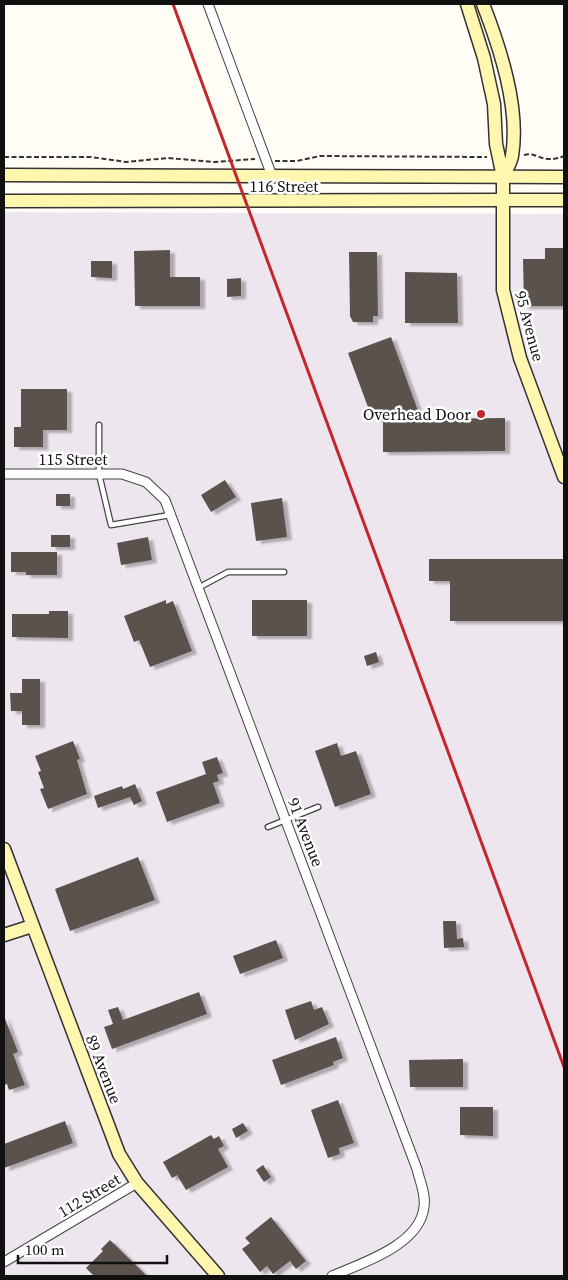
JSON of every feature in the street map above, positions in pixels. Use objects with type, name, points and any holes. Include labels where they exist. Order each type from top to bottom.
[{"type":"street","points":[[208,4],[272,176]]},
{"type":"street","name":"95 Avenue","points":[[467,4],[491,85],[499,158],[503,177],[504,290],[520,358],[564,477]]},
{"type":"street","name":"95 Avenue","points":[[483,4],[506,78],[514,139],[512,158],[503,177]]},
{"type":"street","name":"116 Street","points":[[4,175],[564,177]]},
{"type":"street","name":"116 Street","points":[[4,201],[564,200]]},
{"type":"street","name":"115 Street","points":[[4,474],[122,474],[142,480]]},
{"type":"street","name":"91 Avenue","points":[[142,480],[165,500],[417,1169],[424,1204],[414,1232],[391,1249],[332,1276]]},
{"type":"street","name":"89 Avenue","points":[[4,849],[119,1154],[137,1183],[218,1276]]},
{"type":"street","points":[[4,935],[32,926]]},
{"type":"street","name":"112 Street","points":[[4,1262],[137,1183]]},
{"type":"lane","points":[[98,425],[98,474],[111,525],[170,515]]},
{"type":"lane","points":[[198,588],[228,572],[284,572]]},
{"type":"lane","points":[[268,827],[318,807]]},
{"type":"path","points":[[512,158],[529,154],[553,160],[564,156]]},
{"type":"path","points":[[4,157],[91,157],[126,162],[168,158],[214,162],[254,159],[297,161],[320,156],[499,158]]},
{"type":"shaded area","points":[[4,212],[564,214],[564,1276],[4,1276]]},
{"type":"building","points":[[545,248],[564,248],[564,306],[524,306],[523,259],[545,259]]},
{"type":"building","points":[[170,250],[170,277],[200,277],[200,306],[135,306],[134,251]]},
{"type":"building","points":[[349,252],[377,252],[378,316],[373,316],[373,322],[353,322],[350,316]]},
{"type":"building","points":[[91,261],[112,261],[112,278],[91,277]]},
{"type":"building","points":[[405,272],[457,273],[458,323],[405,323]]},
{"type":"building","points":[[241,278],[241,296],[227,297],[227,279]]},
{"type":"building","points":[[391,337],[421,419],[505,418],[505,451],[383,452],[383,419],[372,418],[348,353]]},
{"type":"building","points":[[21,389],[67,389],[67,430],[43,430],[43,447],[14,447],[14,427],[21,427]]},
{"type":"building","points":[[225,480],[236,497],[211,512],[201,495]]},
{"type":"building","points":[[56,494],[70,494],[70,506],[56,506]]},
{"type":"building","points":[[282,498],[287,537],[256,541],[251,503]]},
{"type":"building","points":[[51,535],[70,535],[70,547],[51,547]]},
{"type":"building","points":[[148,537],[152,560],[121,565],[117,543]]},
{"type":"building","points":[[11,552],[57,552],[57,575],[26,575],[26,572],[11,572]]},
{"type":"building","points":[[429,559],[564,559],[564,621],[450,621],[450,581],[429,581]]},
{"type":"building","points":[[166,600],[166,604],[173,601],[192,651],[150,667],[139,640],[134,642],[124,616]]},
{"type":"building","points":[[252,600],[307,600],[307,636],[252,636]]},
{"type":"building","points":[[49,611],[68,611],[68,638],[12,637],[12,614],[49,614]]},
{"type":"building","points":[[376,652],[379,662],[367,666],[364,656]]},
{"type":"building","points":[[22,679],[40,679],[40,725],[22,725],[22,711],[11,711],[10,693],[22,693]]},
{"type":"building","points":[[73,741],[80,759],[77,760],[87,794],[48,809],[40,789],[44,788],[38,772],[41,771],[35,756]]},
{"type":"building","points":[[337,743],[341,756],[356,751],[371,794],[335,807],[315,751]]},
{"type":"building","points":[[217,757],[223,773],[217,775],[219,781],[213,783],[220,803],[167,822],[156,792],[206,774],[202,762]]},
{"type":"building","points":[[135,784],[142,801],[134,805],[130,797],[98,808],[94,796],[122,786],[123,789]]},
{"type":"building","points":[[138,857],[155,900],[70,931],[55,889]]},
{"type":"building","points":[[443,921],[456,921],[457,939],[463,938],[464,947],[444,948]]},
{"type":"building","points":[[276,940],[283,958],[240,974],[233,956]]},
{"type":"building","points":[[199,992],[207,1014],[112,1049],[104,1027],[113,1024],[108,1010],[118,1007],[123,1020]]},
{"type":"building","points":[[311,1001],[314,1010],[322,1007],[329,1024],[295,1040],[285,1010]]},
{"type":"building","points":[[4,1016],[18,1052],[13,1054],[25,1085],[9,1090],[7,1084],[4,1085]]},
{"type":"building","points":[[336,1037],[343,1058],[333,1062],[334,1065],[281,1085],[272,1060]]},
{"type":"building","points":[[463,1059],[463,1087],[410,1087],[409,1060]]},
{"type":"building","points":[[338,1100],[354,1143],[339,1148],[340,1154],[328,1158],[311,1110]]},
{"type":"building","points":[[460,1107],[493,1107],[493,1136],[460,1135]]},
{"type":"building","points":[[65,1121],[73,1143],[4,1168],[4,1144]]},
{"type":"building","points":[[243,1123],[248,1131],[236,1138],[232,1129]]},
{"type":"building","points":[[211,1135],[214,1139],[219,1136],[224,1146],[218,1149],[228,1167],[186,1190],[177,1175],[172,1178],[163,1162]]},
{"type":"building","points":[[263,1165],[271,1177],[264,1182],[256,1170]]},
{"type":"building","points":[[271,1217],[306,1261],[296,1269],[290,1261],[273,1274],[267,1266],[260,1272],[242,1249],[250,1243],[245,1238]]},
{"type":"building","points":[[110,1240],[147,1276],[94,1276],[86,1268],[103,1251],[101,1249]]},
{"type":"railway","points":[[173,4],[564,1067]]},
{"type":"place","name":"Overhead Door","points":[[481,414]]}]
